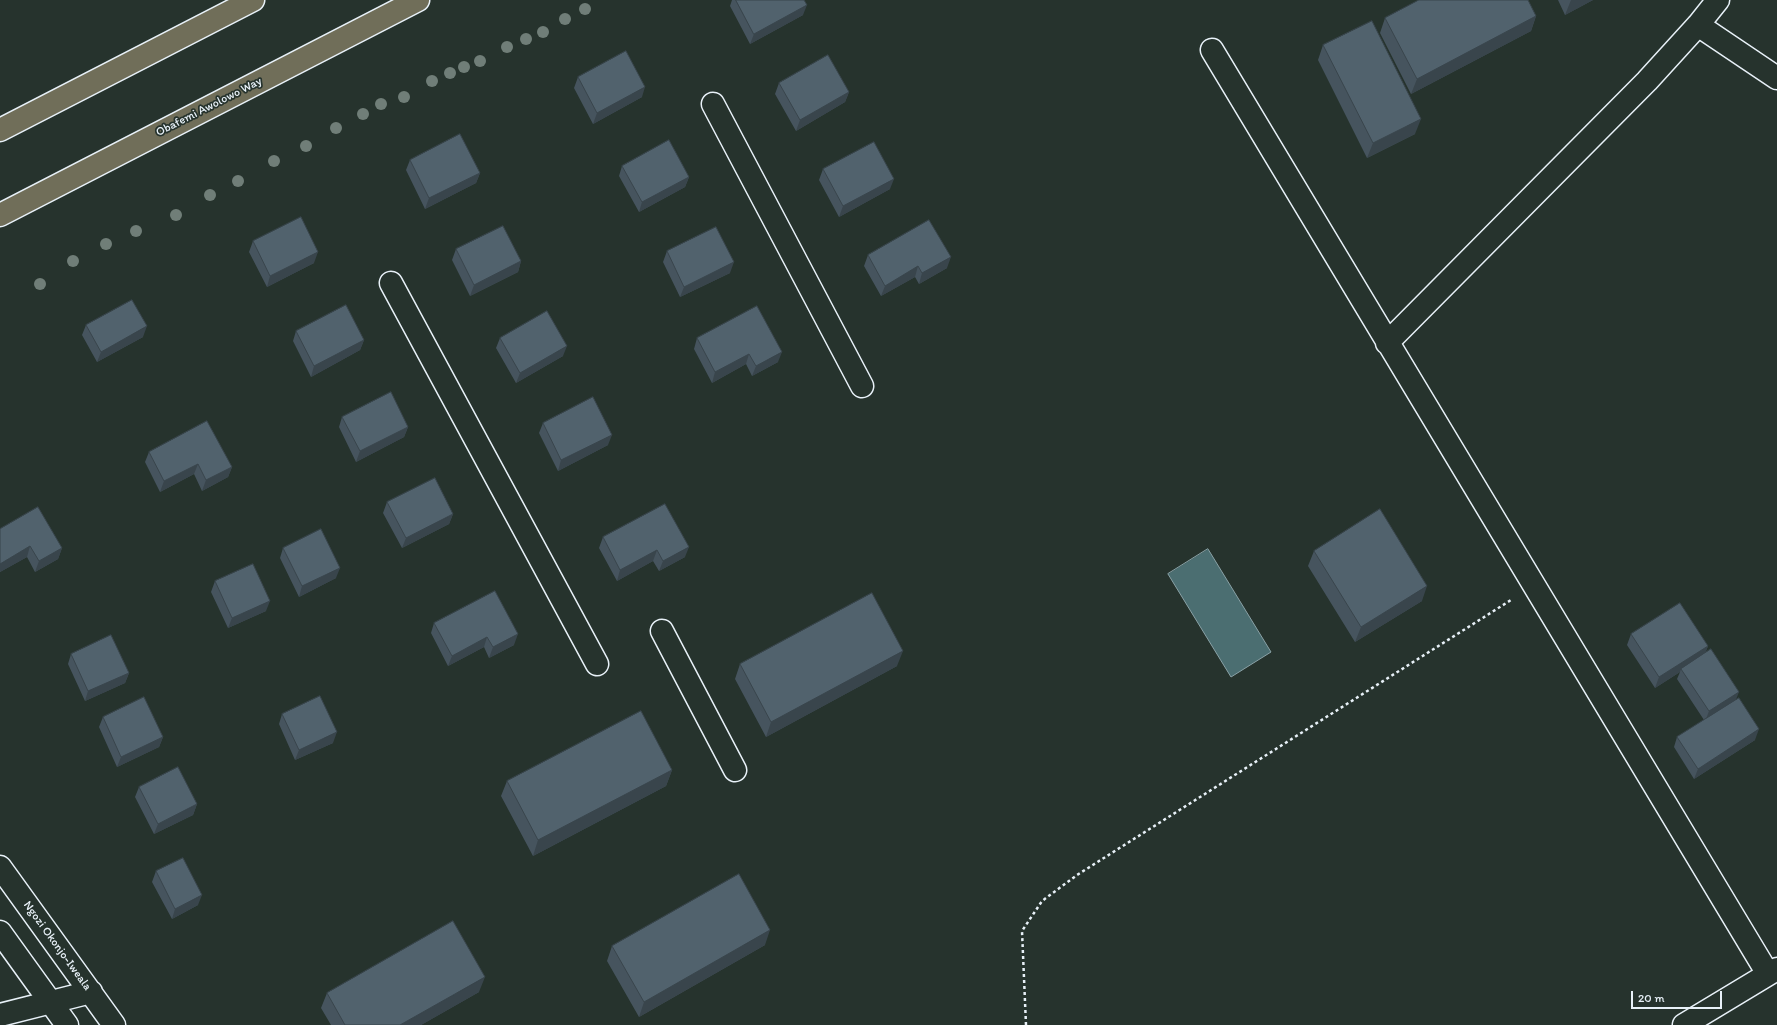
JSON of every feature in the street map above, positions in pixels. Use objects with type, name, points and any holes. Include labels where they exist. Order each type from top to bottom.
[{"type":"main road","points":[[0,130],[252,0]]},
{"type":"main road","name":"Obafemi Awolowo Way","points":[[0,215],[418,0]]},
{"type":"street","points":[[1387,343],[1647,81],[1698,25],[1718,0]]},
{"type":"street","points":[[1698,25],[1777,78]]},
{"type":"street","points":[[1212,50],[1534,586],[1772,972],[1684,1025]]},
{"type":"street","points":[[713,104],[862,386]]},
{"type":"street","points":[[391,283],[597,664]]},
{"type":"street","points":[[662,631],[735,770]]},
{"type":"street","name":"Ngozi Okonjo-Iweala","points":[[0,867],[114,1025]]},
{"type":"street","points":[[0,932],[67,1025]]},
{"type":"street","points":[[0,1015],[91,992]]},
{"type":"path","points":[[1026,1025],[1022,931],[1042,901],[1078,875],[1534,586]]},
{"type":"water","points":[[1208,549],[1271,652],[1231,677],[1168,574]]},
{"type":"building","points":[[736,0],[804,0],[807,5],[754,34]]},
{"type":"building","points":[[1419,0],[1528,0],[1536,16],[1417,79],[1385,18]]},
{"type":"building","points":[[1372,21],[1421,119],[1373,143],[1323,45]]},
{"type":"building","points":[[626,51],[645,87],[597,113],[578,77]]},
{"type":"building","points":[[828,55],[849,92],[800,120],[779,83]]},
{"type":"building","points":[[460,134],[480,173],[429,198],[410,160]]},
{"type":"building","points":[[669,140],[689,177],[642,202],[622,166]]},
{"type":"building","points":[[874,142],[894,179],[843,206],[823,169]]},
{"type":"building","points":[[301,217],[318,252],[270,276],[253,241]]},
{"type":"building","points":[[929,220],[951,257],[922,273],[918,266],[885,286],[868,255]]},
{"type":"building","points":[[503,226],[521,261],[474,285],[456,249]]},
{"type":"building","points":[[716,227],[734,262],[684,287],[667,251]]},
{"type":"building","points":[[132,300],[147,326],[101,352],[86,325]]},
{"type":"building","points":[[346,305],[364,340],[314,366],[296,331]]},
{"type":"building","points":[[757,306],[782,352],[756,366],[749,354],[715,372],[697,338]]},
{"type":"building","points":[[547,311],[567,346],[520,373],[500,338]]},
{"type":"building","points":[[391,392],[408,427],[360,451],[342,417]]},
{"type":"building","points":[[593,397],[612,435],[561,460],[543,423]]},
{"type":"building","points":[[207,421],[232,467],[206,480],[198,464],[164,481],[149,452]]},
{"type":"building","points":[[435,478],[453,514],[406,538],[387,502]]},
{"type":"building","points":[[665,504],[689,547],[663,561],[657,550],[620,570],[603,537]]},
{"type":"building","points":[[38,507],[62,548],[39,561],[30,546],[0,564],[0,529]]},
{"type":"building","points":[[1380,509],[1427,586],[1361,627],[1314,551]]},
{"type":"building","points":[[321,529],[340,568],[302,586],[283,548]]},
{"type":"building","points":[[253,564],[270,601],[232,618],[215,581]]},
{"type":"building","points":[[495,591],[518,634],[493,647],[487,637],[452,656],[434,623]]},
{"type":"building","points":[[872,593],[903,651],[771,722],[740,664]]},
{"type":"building","points":[[1680,603],[1708,646],[1659,677],[1631,634]]},
{"type":"building","points":[[111,635],[129,673],[88,691],[71,654]]},
{"type":"building","points":[[1711,649],[1739,692],[1709,711],[1681,669]]},
{"type":"building","points":[[320,696],[337,732],[299,750],[282,714]]},
{"type":"building","points":[[144,697],[163,737],[121,757],[103,717]]},
{"type":"building","points":[[1739,698],[1759,729],[1698,769],[1677,737]]},
{"type":"building","points":[[641,711],[672,770],[538,840],[507,781]]},
{"type":"building","points":[[178,767],[197,804],[158,824],[139,787]]},
{"type":"building","points":[[183,858],[202,895],[175,909],[156,871]]},
{"type":"building","points":[[739,874],[770,930],[644,1002],[612,946]]},
{"type":"building","points":[[453,921],[485,977],[400,1025],[345,1025],[327,993]]}]
